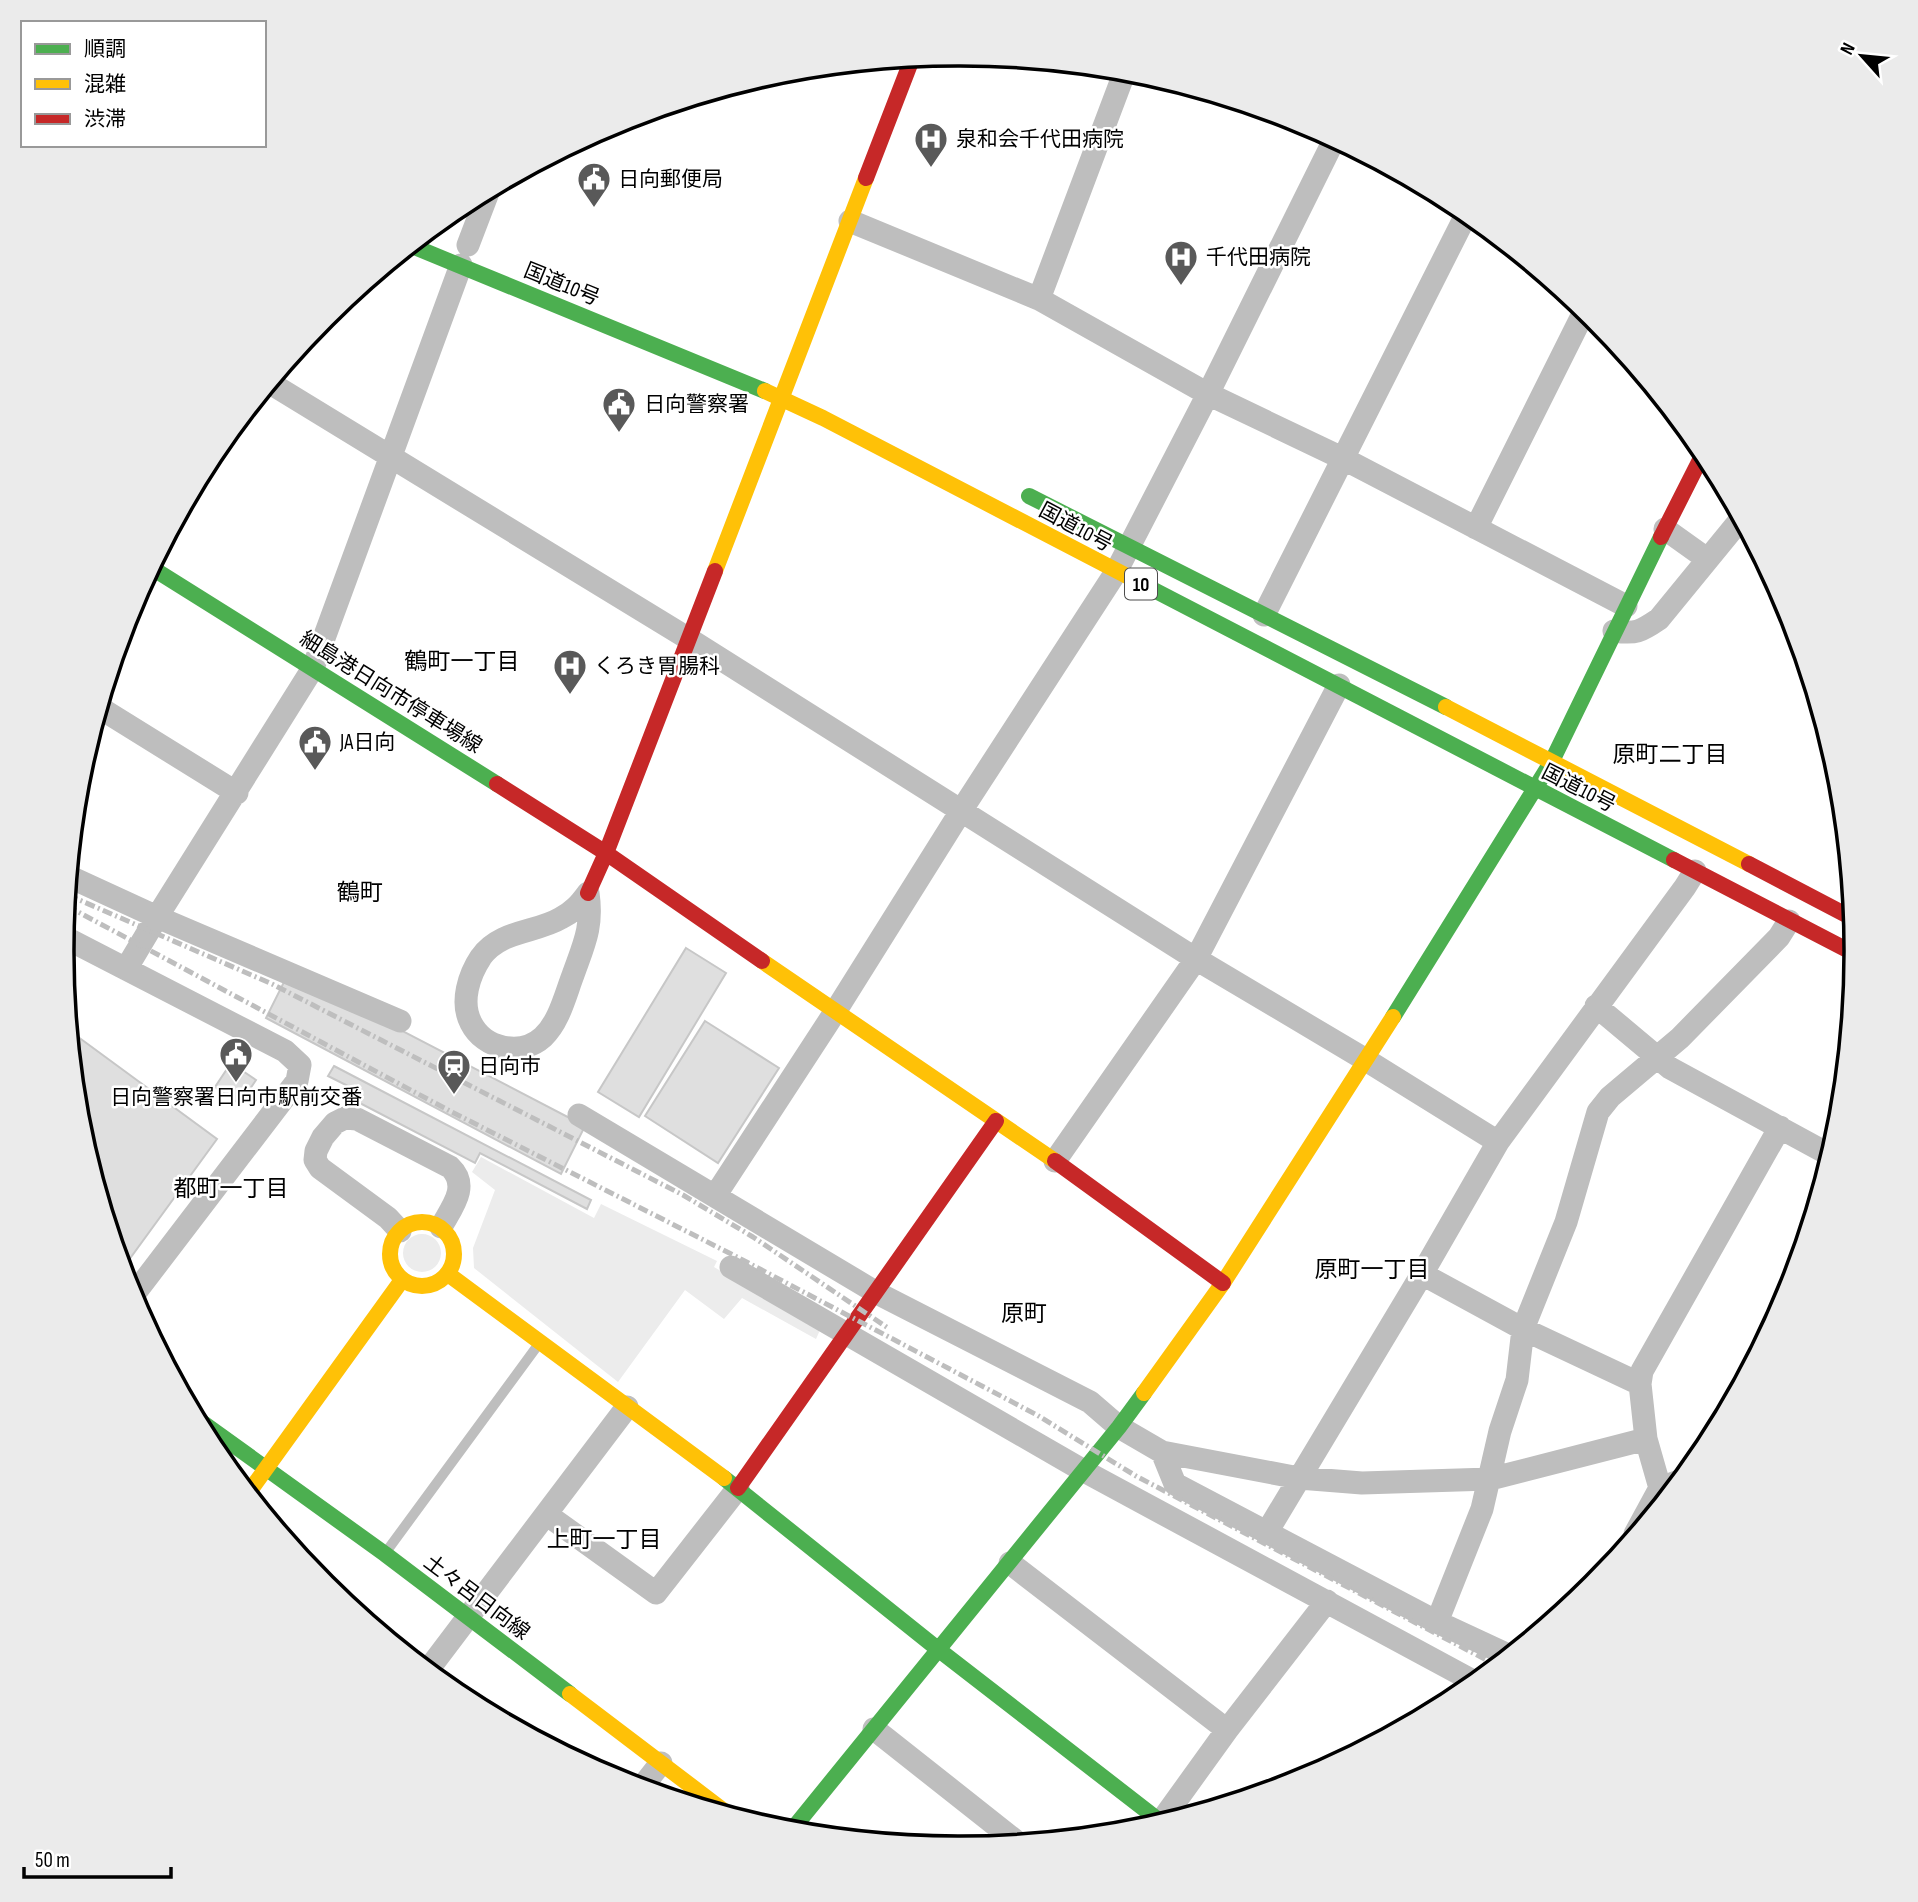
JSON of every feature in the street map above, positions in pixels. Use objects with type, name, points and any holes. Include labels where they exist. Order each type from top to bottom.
[{"type":"main road","points":[[588,893],[606,853],[850,221],[901,68]]},
{"type":"main road","name":"国道10号","points":[[424,247],[466,250],[782,398],[1844,948]]},
{"type":"main road","points":[[798,1821],[1119,1427],[1223,1283],[1552,761],[1697,465]]},
{"type":"main road","name":"国道10号","points":[[1019,490],[1552,761],[1843,913]]},
{"type":"main road","name":"細島港日向市停車場線","points":[[160,573],[606,853],[1055,1161],[1223,1283]]},
{"type":"main road","points":[[738,1488],[996,1121]]},
{"type":"main road","points":[[420,1222],[441,1227],[449,1235],[455,1254],[448,1274],[431,1286],[411,1285],[402,1280],[391,1265],[390,1256],[391,1247],[400,1231],[420,1222]]},
{"type":"main road","points":[[448,1274],[738,1488],[939,1650],[1150,1814]]},
{"type":"main road","points":[[254,1485],[402,1280]]},
{"type":"main road","name":"土々呂日向線","points":[[219,1434],[385,1554],[708,1798]]},
{"type":"street","points":[[1038,299],[1121,81]]},
{"type":"street","points":[[715,1196],[1116,572],[1330,149]]},
{"type":"street","points":[[126,969],[313,668],[483,207]]},
{"type":"street","points":[[850,221],[1038,299],[1208,394],[1344,459],[1626,606]]},
{"type":"street","points":[[1264,615],[1461,224]]},
{"type":"street","points":[[1476,528],[1579,321]]},
{"type":"street","points":[[278,388],[689,639],[1196,959],[1498,1142]]},
{"type":"street","points":[[1614,631],[1632,634],[1643,631],[1658,619],[1734,527]]},
{"type":"street","points":[[1665,529],[1707,559]]},
{"type":"street","points":[[1055,1161],[1196,959],[1339,685]]},
{"type":"street","points":[[108,713],[237,793]]},
{"type":"street","points":[[1267,1532],[1498,1142],[1695,871]]},
{"type":"street","points":[[77,881],[400,1021]]},
{"type":"street","points":[[588,893],[591,915],[587,936],[557,1018],[544,1036],[530,1047],[517,1050],[503,1048],[481,1035],[470,1022],[467,989],[472,972],[483,954],[513,934],[559,920],[577,908],[588,893]]},
{"type":"street","points":[[1437,1622],[1482,1509],[1500,1431],[1517,1380],[1522,1329],[1566,1222],[1598,1112],[1610,1097],[1679,1038],[1779,937],[1789,921]]},
{"type":"street","points":[[74,942],[285,1051],[300,1065],[297,1081],[141,1286]]},
{"type":"street","points":[[1596,1006],[1670,1068],[1821,1150]]},
{"type":"street","points":[[579,1115],[877,1293],[1090,1402],[1119,1427],[1162,1452],[1299,1478],[1362,1483],[1490,1479],[1646,1439]]},
{"type":"street","points":[[400,1231],[388,1218],[320,1168],[315,1160],[316,1151],[335,1123],[345,1118],[357,1119],[450,1167],[458,1174],[461,1186],[441,1227]]},
{"type":"street","points":[[1667,1481],[1646,1439],[1640,1384],[1642,1371],[1780,1128]]},
{"type":"street","points":[[730,1267],[1084,1471],[1464,1676]]},
{"type":"street","points":[[1422,1274],[1522,1329],[1640,1384]]},
{"type":"street","points":[[434,1662],[627,1407]]},
{"type":"street","points":[[1162,1452],[1175,1483],[1437,1622],[1499,1651]]},
{"type":"street","points":[[546,1514],[656,1593],[738,1488]]},
{"type":"street","points":[[1010,1563],[1227,1730]]},
{"type":"street","points":[[1169,1810],[1327,1601]]},
{"type":"street","points":[[874,1729],[1007,1834]]},
{"type":"street","points":[[649,1779],[661,1763]]},
{"type":"lane","points":[[385,1554],[539,1342]]},
{"type":"shaded area","points":[[481,1157],[594,1218],[601,1204],[717,1261],[714,1267],[820,1330],[816,1339],[742,1298],[724,1319],[685,1290],[618,1382],[474,1268],[473,1248],[495,1190],[472,1172]]},
{"type":"shaded area","points":[[422,1234],[436,1239],[441,1253],[436,1267],[422,1272],[408,1267],[403,1253],[408,1239]]},
{"type":"building","points":[[686,948],[726,973],[639,1117],[598,1092]]},
{"type":"building","points":[[289,972],[585,1126],[561,1174],[266,1018]]},
{"type":"building","points":[[705,1021],[779,1068],[718,1163],[645,1116]]},
{"type":"building","points":[[79,1038],[217,1139],[130,1258],[105,1180],[91,1124]]},
{"type":"building","name":"日向警察署日向市駅前交番","points":[[231,1063],[256,1080],[240,1104],[215,1087]]},
{"type":"building","points":[[334,1066],[591,1200],[587,1209],[480,1153],[475,1163],[352,1099],[356,1090],[328,1076]]},
{"type":"railway","points":[[76,898],[272,984],[683,1195],[753,1237],[888,1328]]},
{"type":"railway","points":[[75,910],[448,1110],[739,1258],[1037,1415],[1136,1476],[1487,1660]]},
{"type":"traffic: fast","points":[[420,249],[765,391]]},
{"type":"traffic: fast","points":[[1029,496],[1446,707]]},
{"type":"traffic: fast","points":[[1393,1017],[1552,761],[1661,537]]},
{"type":"traffic: fast","points":[[160,573],[497,784]]},
{"type":"traffic: fast","points":[[1150,588],[1674,860]]},
{"type":"traffic: fast","points":[[799,1821],[1144,1393]]},
{"type":"traffic: fast","points":[[220,1435],[385,1554],[570,1694]]},
{"type":"traffic: fast","points":[[724,1478],[939,1650],[1151,1814]]},
{"type":"traffic: slow","points":[[715,571],[866,178]]},
{"type":"traffic: slow","points":[[765,391],[823,418],[1150,588]]},
{"type":"traffic: slow","points":[[1446,707],[1749,864]]},
{"type":"traffic: slow","points":[[762,961],[1055,1161]]},
{"type":"traffic: slow","points":[[1144,1393],[1223,1283],[1393,1017]]},
{"type":"traffic: slow","points":[[416,1222],[428,1222],[445,1231],[452,1242],[454,1254],[452,1266],[445,1277],[428,1286],[416,1286],[404,1281],[395,1272],[390,1260],[390,1248],[395,1236],[404,1227],[416,1222]]},
{"type":"traffic: slow","points":[[448,1274],[724,1478]]},
{"type":"traffic: slow","points":[[254,1485],[402,1280]]},
{"type":"traffic: slow","points":[[570,1694],[708,1798]]},
{"type":"traffic: jam","points":[[866,178],[909,68]]},
{"type":"traffic: jam","points":[[1661,537],[1697,465]]},
{"type":"traffic: jam","points":[[588,893],[715,571]]},
{"type":"traffic: jam","points":[[497,784],[606,853],[762,961]]},
{"type":"traffic: jam","points":[[1674,860],[1844,948]]},
{"type":"traffic: jam","points":[[1749,864],[1843,913]]},
{"type":"traffic: jam","points":[[738,1488],[996,1121]]},
{"type":"traffic: jam","points":[[1055,1161],[1223,1283]]},
{"type":"place","name":"泉和会千代田病院","points":[[931,169]]},
{"type":"place","name":"日向郵便局","points":[[594,209]]},
{"type":"place","name":"千代田病院","points":[[1181,287]]},
{"type":"place","name":"日向警察署","points":[[619,434]]},
{"type":"place","name":"くろき胃腸科","points":[[570,696]]},
{"type":"place","name":"JA日向","points":[[315,772]]},
{"type":"place","name":"日向警察署日向市駅前交番","points":[[236,1084]]},
{"type":"place","name":"日向市","points":[[454,1096]]},
{"type":"district","name":"鶴町一丁目","points":[[462,661]]},
{"type":"district","name":"原町二丁目","points":[[1670,754]]},
{"type":"district","name":"鶴町","points":[[360,892]]},
{"type":"district","name":"都町一丁目","points":[[231,1188]]},
{"type":"district","name":"原町一丁目","points":[[1372,1269]]},
{"type":"district","name":"原町","points":[[1024,1313]]},
{"type":"district","name":"上町一丁目","points":[[604,1539]]}]
